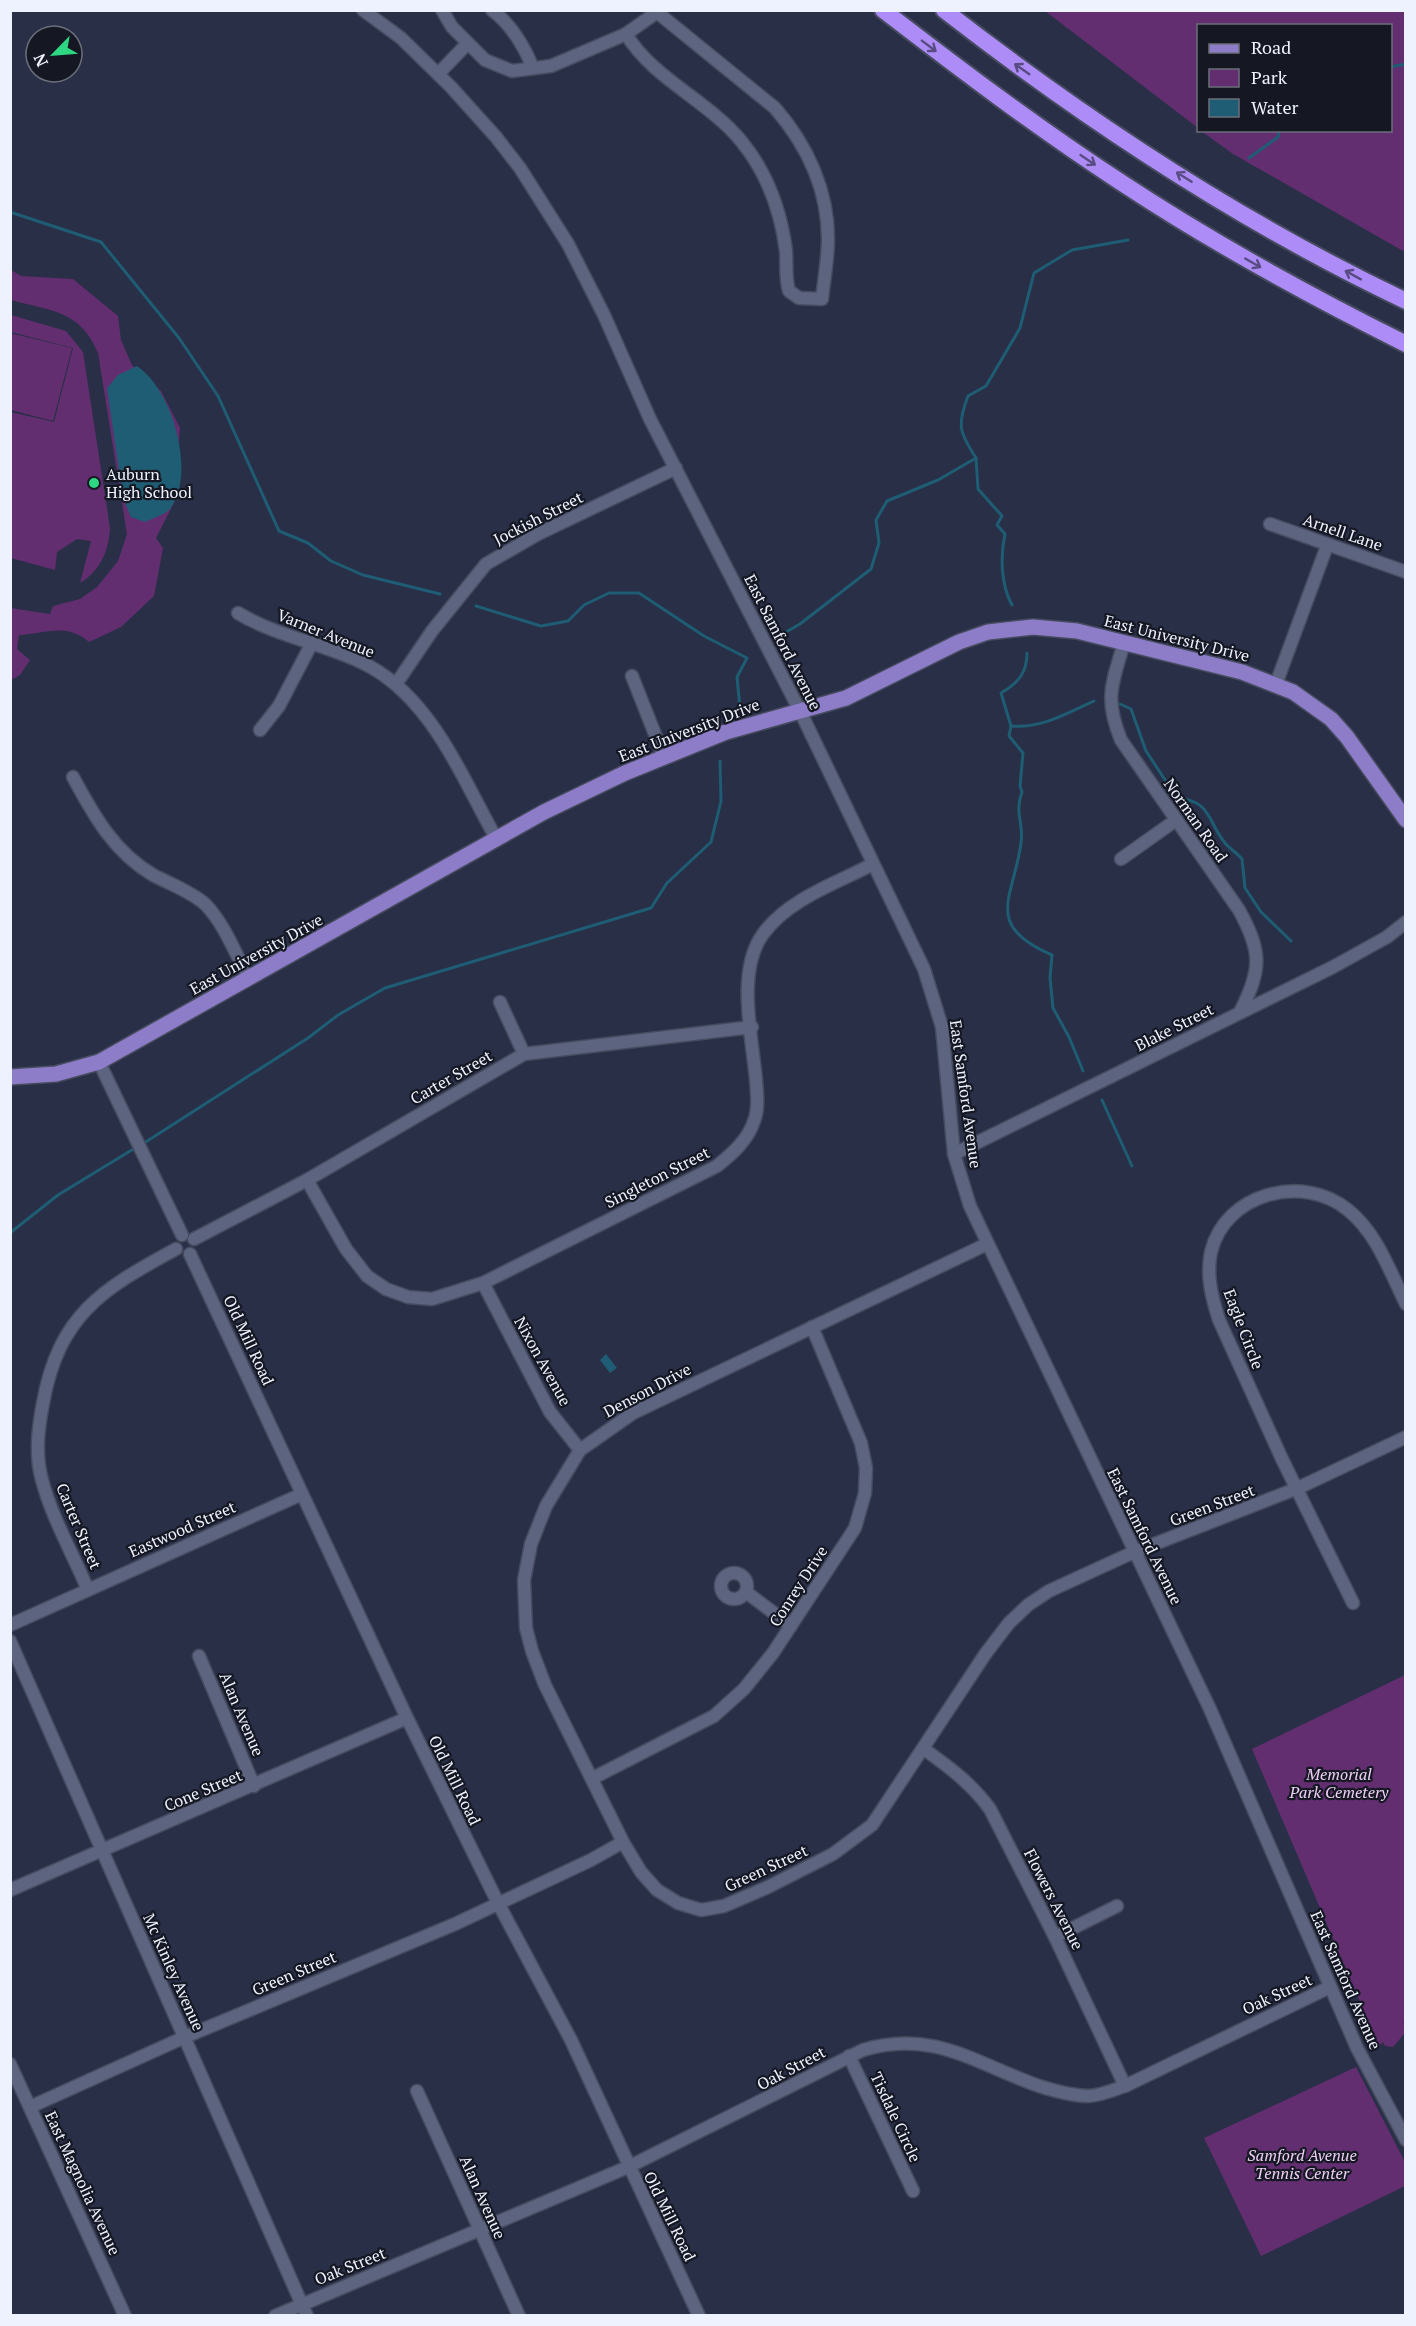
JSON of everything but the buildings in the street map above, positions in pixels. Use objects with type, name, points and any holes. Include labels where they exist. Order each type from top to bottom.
[{"type":"highway","points":[[883,10],[1009,106],[1121,183],[1278,277],[1406,344]]},
{"type":"highway","points":[[944,10],[1044,85],[1148,155],[1244,214],[1366,283],[1406,301]]},
{"type":"main road","name":"East University Drive","points":[[10,1077],[56,1074],[99,1062],[565,801],[664,757],[741,727],[801,713],[846,698],[959,642],[988,632],[1018,627],[1048,627],[1242,672],[1276,684],[1312,704],[1331,719],[1347,737],[1406,820]]},
{"type":"street","name":"East Samford Avenue","points":[[363,10],[401,38],[496,137],[520,168],[568,244],[676,468],[801,713],[924,969],[936,1004],[947,1063],[954,1154],[970,1206],[1210,1709],[1357,2048],[1406,2140]]},
{"type":"street","points":[[442,10],[452,27],[485,60],[512,71],[551,66],[626,34],[659,12],[775,108],[789,124],[808,155],[822,194],[828,238],[822,299],[800,298],[789,291],[778,211],[766,181],[746,147],[710,110],[641,56],[626,34]]},
{"type":"street","points":[[492,10],[501,17],[524,45],[533,68]]},
{"type":"street","points":[[438,74],[468,43]]},
{"type":"street","name":"Jockish Street","points":[[396,684],[432,631],[486,564],[538,534],[676,468]]},
{"type":"street","name":"Arnell Lane","points":[[1270,524],[1406,572]]},
{"type":"street","points":[[1276,684],[1327,546]]},
{"type":"street","name":"Varner Avenue","points":[[238,613],[281,634],[312,643],[363,663],[396,684],[423,712],[436,732],[496,838]]},
{"type":"street","points":[[260,730],[279,706],[312,643]]},
{"type":"street","name":"Norman Road","points":[[1124,643],[1110,693],[1112,717],[1121,740],[1251,932],[1258,952],[1258,968],[1252,988],[1240,1012]]},
{"type":"street","points":[[632,676],[664,757]]},
{"type":"street","points":[[73,777],[92,812],[114,844],[132,861],[206,905],[219,923],[249,979]]},
{"type":"street","points":[[1121,859],[1176,820]]},
{"type":"street","name":"Singleton Street","points":[[307,1180],[346,1249],[367,1276],[386,1289],[408,1297],[432,1299],[483,1283],[717,1166],[736,1151],[754,1121],[757,1096],[746,982],[751,957],[763,934],[799,902],[873,864]]},
{"type":"street","name":"Blake Street","points":[[954,1154],[1365,950],[1406,922]]},
{"type":"street","points":[[500,1002],[524,1054]]},
{"type":"street","name":"Carter Street","points":[[194,1239],[307,1180],[524,1054],[752,1028]]},
{"type":"street","points":[[99,1062],[182,1235]]},
{"type":"street","name":"Eagle Circle","points":[[1353,1603],[1282,1459],[1216,1309],[1209,1274],[1215,1239],[1228,1218],[1247,1203],[1270,1194],[1305,1191],[1329,1197],[1349,1210],[1366,1228],[1406,1304]]},
{"type":"street","points":[[182,1235],[190,1235],[194,1239],[196,1246],[190,1254],[182,1254],[176,1249],[176,1243],[182,1235]]},
{"type":"street","name":"Denson Drive","points":[[623,1842],[535,1660],[526,1628],[524,1580],[531,1544],[540,1519],[580,1450],[633,1413],[987,1244]]},
{"type":"street","name":"Carter Street","points":[[88,1590],[49,1501],[42,1478],[38,1429],[49,1372],[63,1340],[91,1302],[122,1278],[176,1249]]},
{"type":"street","name":"Old Mill Road","points":[[190,1254],[407,1718],[498,1903],[566,2030],[699,2316]]},
{"type":"street","name":"Nixon Avenue","points":[[483,1283],[550,1412],[580,1450]]},
{"type":"street","name":"Conrey Drive","points":[[593,1778],[714,1716],[752,1681],[855,1528],[865,1493],[866,1468],[861,1443],[812,1327]]},
{"type":"street","name":"Green Street","points":[[30,2107],[185,2037],[455,1924],[591,1860],[623,1842],[641,1872],[657,1890],[678,1904],[701,1910],[724,1906],[833,1854],[865,1831],[888,1805],[986,1653],[1009,1623],[1028,1605],[1049,1591],[1134,1552],[1298,1488],[1406,1437]]},
{"type":"street","name":"Eastwood Street","points":[[10,1625],[302,1494]]},
{"type":"street","points":[[746,1592],[790,1626]]},
{"type":"street","name":"Mc Kinley Avenue","points":[[10,1641],[304,2310]]},
{"type":"street","name":"Alan Avenue","points":[[199,1656],[254,1786]]},
{"type":"street","name":"Cone Street","points":[[10,1890],[407,1718]]},
{"type":"street","name":"Flowers Avenue","points":[[924,1749],[967,1782],[990,1809],[1055,1937],[1125,2086]]},
{"type":"street","points":[[1055,1937],[1117,1906]]},
{"type":"street","name":"Oak Street","points":[[275,2316],[304,2310],[628,2167],[790,2088],[849,2056],[886,2043],[910,2042],[958,2051],[1060,2093],[1087,2096],[1125,2086],[1330,1988]]},
{"type":"street","name":"Tisdale Circle","points":[[849,2056],[913,2192]]},
{"type":"street","name":"East Magnolia Avenue","points":[[10,2064],[125,2316]]},
{"type":"street","name":"Alan Avenue","points":[[417,2091],[519,2316]]},
{"type":"green space","points":[[1045,11],[1405,11],[1406,247],[1403,251],[1233,154],[1202,132],[1392,132],[1392,24],[1197,24],[1197,127]]},
{"type":"green space","points":[[11,270],[21,276],[73,279],[118,316],[121,340],[132,365],[161,391],[180,428],[175,501],[156,538],[163,548],[154,596],[121,627],[89,642],[72,632],[64,631],[19,635],[17,649],[30,660],[20,675],[11,680],[11,608],[50,614],[53,606],[80,599],[97,587],[118,561],[127,534],[98,353],[91,339],[73,320],[51,310],[11,300]]},
{"type":"green space","points":[[11,315],[66,331],[83,352],[110,528],[108,545],[102,560],[93,573],[80,583],[91,541],[77,539],[57,552],[55,570],[11,558],[11,412],[54,422],[73,348],[11,332]]},
{"type":"green space","points":[[10,333],[72,348],[53,421],[11,410]]},
{"type":"green space","name":"Memorial Park Cemetery","points":[[1405,1675],[1406,2020],[1401,2025],[1405,2022],[1405,2033],[1393,2047],[1385,2046],[1383,2042],[1379,2046],[1252,1749]]},
{"type":"green space","name":"Samford Avenue Tennis Center","points":[[1356,2067],[1405,2162],[1405,2186],[1261,2256],[1204,2138]]},
{"type":"water","points":[[137,366],[150,377],[161,393],[177,433],[181,454],[178,493],[170,509],[145,522],[131,517],[123,498],[107,388],[118,375]]},
{"type":"water","points":[[606,1354],[617,1368],[610,1373],[600,1360]]},
{"type":"waterway","points":[[1392,67],[1406,64]]},
{"type":"waterway","points":[[1249,158],[1278,137],[1279,132]]},
{"type":"waterway","points":[[10,212],[101,242],[179,338],[218,396],[279,531],[308,543],[331,561],[363,575],[440,594]]},
{"type":"waterway","points":[[779,636],[800,624],[871,569],[879,543],[876,520],[887,501],[938,480],[976,458],[961,428],[964,406],[968,396],[986,386],[1020,328],[1034,273],[1072,250],[1128,240]]},
{"type":"waterway","points":[[976,458],[978,489],[1002,516],[997,525],[1005,534],[1002,571],[1012,605]]},
{"type":"waterway","points":[[476,606],[541,626],[568,621],[584,605],[609,593],[639,593],[704,636],[747,658],[737,677],[740,708]]},
{"type":"waterway","points":[[1027,653],[1027,660],[1020,677],[1001,693],[1011,726],[1009,736],[1023,753],[1020,786],[1022,792],[1019,806],[1021,843],[1008,908],[1010,921],[1017,932],[1030,944],[1052,955],[1050,978],[1053,1008],[1069,1037],[1083,1071]]},
{"type":"waterway","points":[[1011,726],[1043,723],[1094,701]]},
{"type":"waterway","points":[[1120,704],[1131,709],[1146,751],[1177,798],[1197,803],[1207,813],[1225,843],[1242,859],[1245,888],[1261,912],[1291,941]]},
{"type":"waterway","points":[[141,1145],[308,1038],[338,1015],[385,988],[651,908],[667,883],[711,842],[721,801],[720,761]]},
{"type":"waterway","points":[[1102,1100],[1132,1166]]},
{"type":"waterway","points":[[10,1233],[58,1195],[135,1148]]},
{"type":"place","name":"Auburn High School","points":[[94,483]]}]
